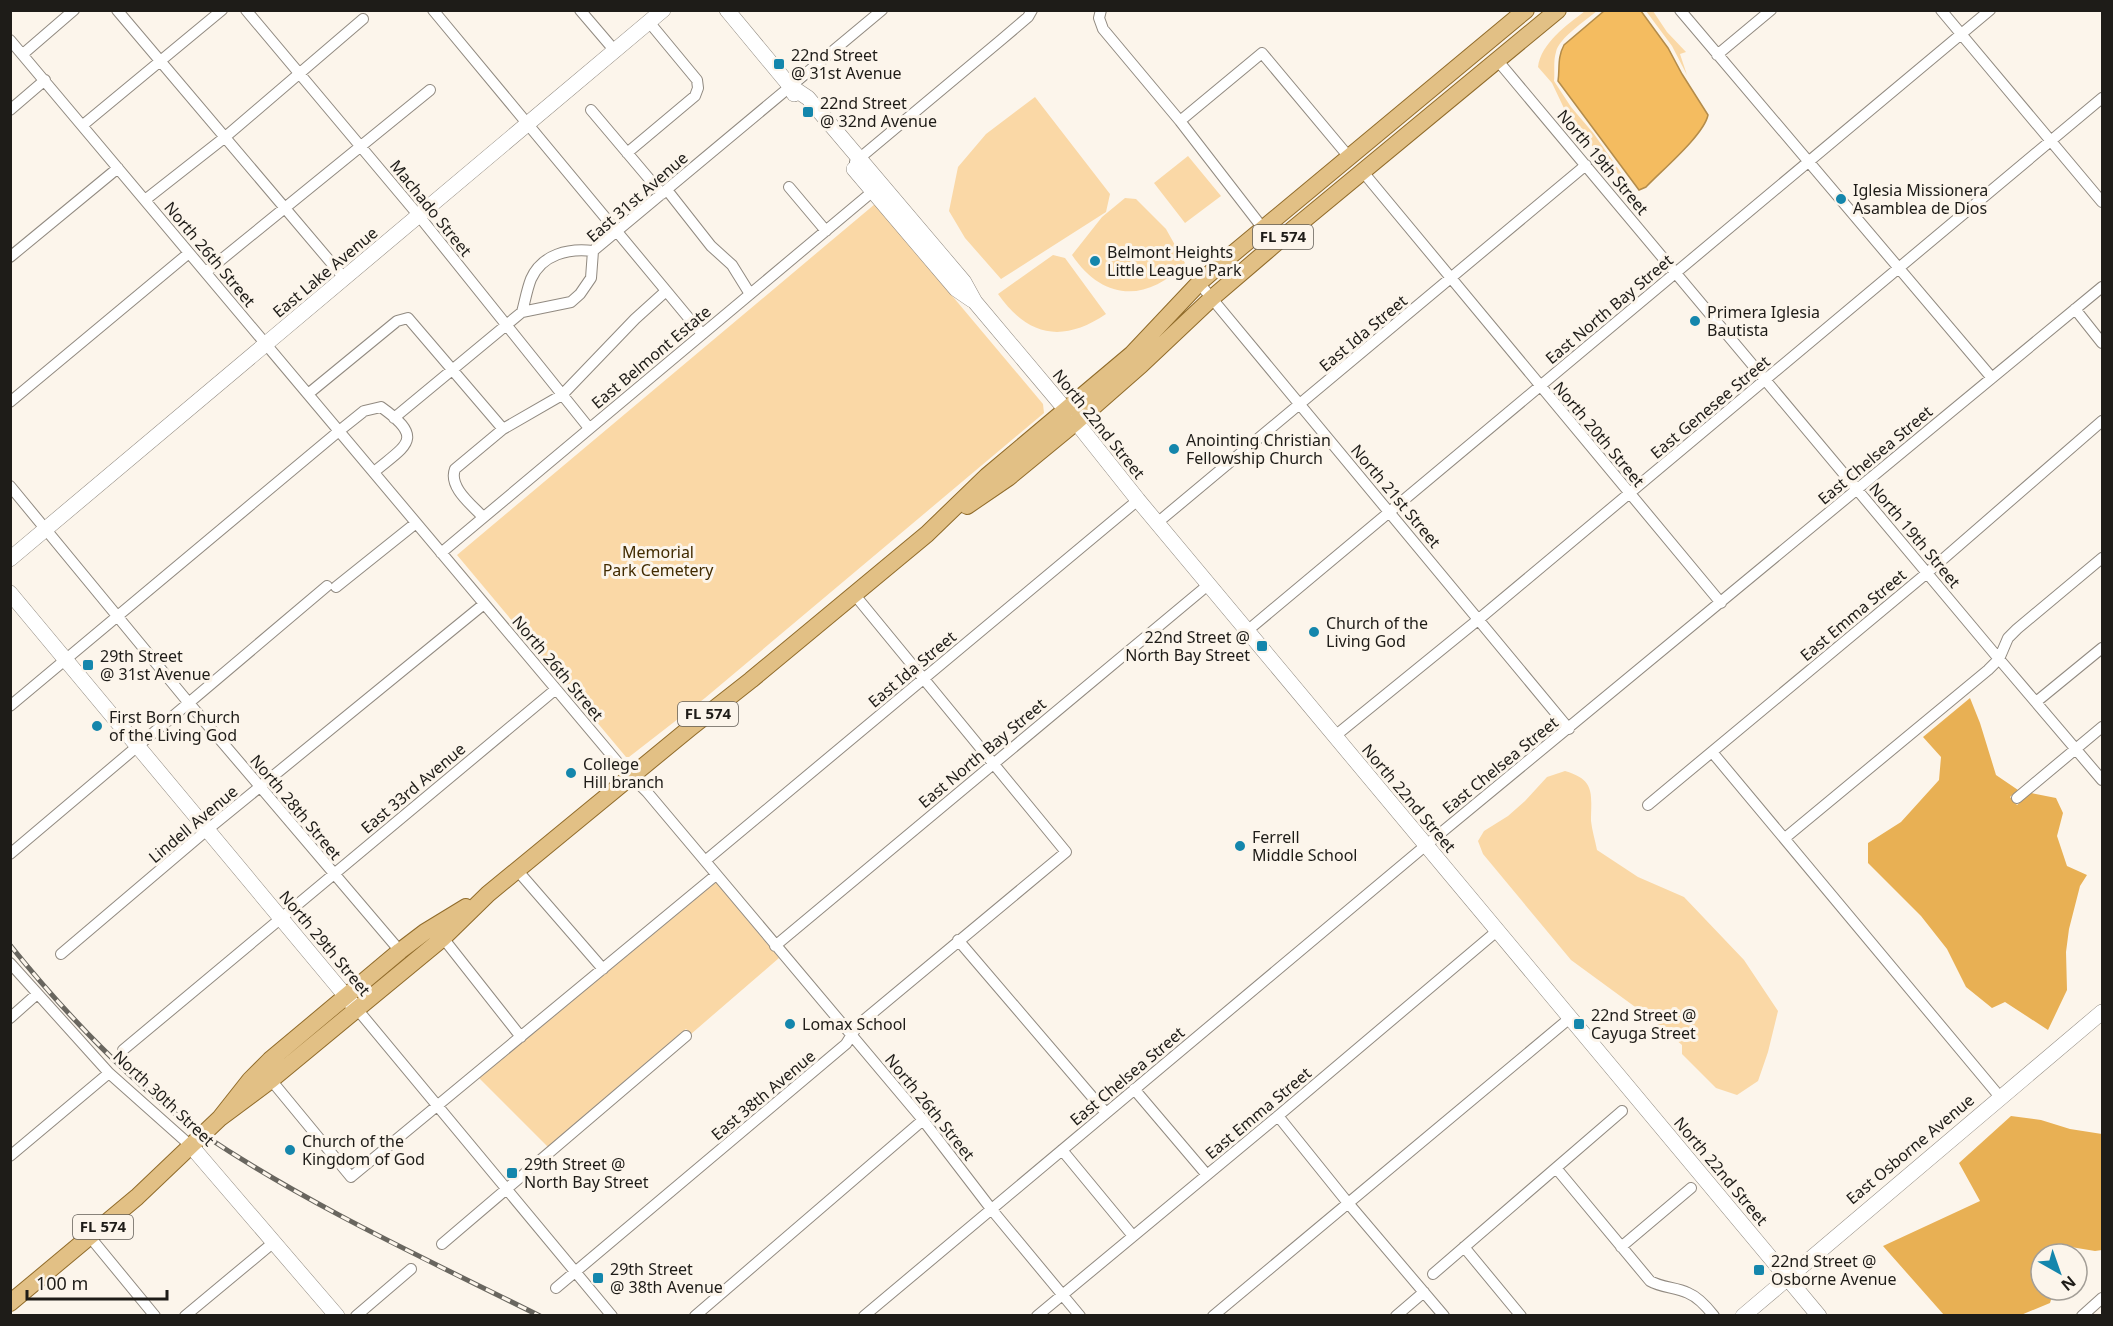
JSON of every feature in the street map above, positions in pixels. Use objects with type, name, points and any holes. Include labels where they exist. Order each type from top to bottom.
[{"type":"main road","name":"FL 574","points":[[10,1303],[137,1197],[220,1118],[250,1080],[270,1060],[443,938],[488,894],[927,534],[1008,478],[1132,354],[1199,283],[1526,10]]},
{"type":"main road","name":"FL 574","points":[[1071,416],[1141,365],[1212,298],[1275,244],[1558,10]]},
{"type":"main road","points":[[1317,210],[1347,178],[1351,165],[1349,157]]},
{"type":"main road","name":"FL 574","points":[[220,1118],[272,1080],[351,1003],[400,951],[447,917],[488,894]]},
{"type":"street","points":[[23,54],[74,10]]},
{"type":"street","points":[[117,10],[345,279]]},
{"type":"street","points":[[83,125],[222,10]]},
{"type":"street","name":"Machado Street","points":[[246,10],[419,216],[589,428]]},
{"type":"street","points":[[580,10],[615,51]]},
{"type":"street","name":"East Lake Avenue","points":[[10,559],[663,10]]},
{"type":"street","name":"North 22nd Street","points":[[727,10],[790,86],[800,104],[877,188],[956,289],[975,302],[1071,416],[1246,631],[1819,1316]]},
{"type":"street","name":"East 31st Avenue","points":[[394,418],[522,312],[571,302],[591,278],[593,251],[882,10]]},
{"type":"street","points":[[1101,10],[1099,18],[1103,30],[1180,121],[1275,244]]},
{"type":"street","points":[[1680,10],[1992,378]]},
{"type":"street","points":[[1718,55],[1771,10]]},
{"type":"street","points":[[1941,10],[2103,202]]},
{"type":"street","name":"East North Bay Street","points":[[1246,631],[1990,10]]},
{"type":"street","points":[[438,12],[616,232],[702,334]]},
{"type":"street","points":[[855,162],[1030,14]]},
{"type":"street","points":[[145,200],[224,138],[363,19]]},
{"type":"street","points":[[627,153],[695,96],[698,88],[697,80],[649,22]]},
{"type":"street","name":"North 26th Street","points":[[10,40],[484,604],[631,776],[648,792],[923,1120],[992,1210],[1080,1316]]},
{"type":"street","points":[[1180,121],[1262,53],[1349,157]]},
{"type":"street","name":"North 19th Street","points":[[1498,61],[2103,780]]},
{"type":"street","points":[[10,110],[45,80]]},
{"type":"street","points":[[206,272],[430,90]]},
{"type":"street","name":"East Genesee Street","points":[[1335,736],[1479,619],[2103,98]]},
{"type":"street","points":[[591,110],[711,246],[732,265],[750,294]]},
{"type":"street","name":"East Ida Street","points":[[1157,523],[1586,165]]},
{"type":"street","points":[[10,257],[118,168]]},
{"type":"street","name":"North 20th Street","points":[[1363,172],[1721,603]]},
{"type":"street","points":[[789,187],[826,231]]},
{"type":"street","name":"East Belmont Estate","points":[[441,553],[877,188]]},
{"type":"street","points":[[522,312],[532,276],[547,260],[565,251],[593,251]]},
{"type":"street","points":[[10,402],[189,253]]},
{"type":"street","name":"North 21st Street","points":[[1199,283],[1569,729]]},
{"type":"street","name":"East Chelsea Street","points":[[864,1316],[1425,846],[2103,286]]},
{"type":"street","points":[[483,517],[456,487],[453,475],[455,469],[503,429],[562,395],[635,319],[666,291]]},
{"type":"street","points":[[2075,309],[2103,343]]},
{"type":"street","points":[[308,394],[403,318],[412,321],[503,429]]},
{"type":"street","points":[[10,706],[339,431],[364,411],[381,407],[408,433],[408,441],[374,472]]},
{"type":"street","name":"East Emma Street","points":[[1648,805],[1927,573],[2103,421]]},
{"type":"street","name":"North 28th Street","points":[[10,486],[188,702],[400,951]]},
{"type":"street","name":"East Ida Street","points":[[705,861],[1138,500]]},
{"type":"street","points":[[10,854],[188,702],[416,522]]},
{"type":"street","points":[[1785,838],[1999,659],[2008,638],[2017,629],[2103,558]]},
{"type":"street","name":"East North Bay Street","points":[[775,946],[1208,585]]},
{"type":"street","name":"North 29th Street","points":[[10,593],[612,1316]]},
{"type":"street","points":[[854,594],[993,763]]},
{"type":"street","name":"Lindell Avenue","points":[[61,954],[207,830],[484,604]]},
{"type":"street","points":[[2036,702],[2103,648]]},
{"type":"street","name":"East 33rd Avenue","points":[[123,1050],[556,688]]},
{"type":"street","points":[[2017,798],[2103,727]]},
{"type":"street","points":[[1712,752],[2000,1097]]},
{"type":"street","name":"East 38th Avenue","points":[[556,1288],[846,1044],[858,1026],[958,940],[1066,852],[993,763]]},
{"type":"street","points":[[517,870],[603,969]]},
{"type":"street","points":[[272,1080],[351,1177],[716,875]]},
{"type":"street","name":"East Emma Street","points":[[1037,1316],[1497,931]]},
{"type":"street","points":[[443,938],[520,1037]]},
{"type":"street","points":[[958,940],[1106,1113]]},
{"type":"street","name":"North 30th Street","points":[[10,963],[109,1073],[191,1146],[337,1316]]},
{"type":"street","points":[[10,1018],[38,994]]},
{"type":"street","name":"East Osborne Avenue","points":[[1743,1316],[2103,1012]]},
{"type":"street","points":[[1213,1316],[1570,1018]]},
{"type":"street","points":[[442,1244],[686,1036]]},
{"type":"street","points":[[10,1156],[109,1073]]},
{"type":"street","points":[[1134,1089],[1207,1174]]},
{"type":"street","points":[[1433,1274],[1622,1111]]},
{"type":"street","points":[[1278,1116],[1444,1316]]},
{"type":"street","points":[[695,1316],[923,1120]]},
{"type":"street","points":[[1062,1150],[1133,1236]]},
{"type":"street","points":[[1556,1168],[1650,1281],[1659,1286],[1688,1293],[1707,1307],[1714,1316]]},
{"type":"street","points":[[1621,1247],[1691,1188]]},
{"type":"street","points":[[90,1237],[155,1316]]},
{"type":"street","points":[[185,1316],[274,1242]]},
{"type":"street","points":[[1464,1247],[1521,1316]]},
{"type":"street","points":[[356,1316],[411,1269]]},
{"type":"street","points":[[1396,1316],[1424,1292]]},
{"type":"street","points":[[2082,1316],[2103,1298]]},
{"type":"green space","points":[[1585,11],[1597,11],[1558,47],[1554,81],[1633,190],[1571,123],[1552,83],[1538,67],[1549,42]]},
{"type":"green space","points":[[1646,11],[1653,11],[1667,32],[1686,52],[1680,54],[1687,75],[1672,46]]},
{"type":"green space","points":[[1035,97],[1110,194],[1106,212],[1001,279],[965,238],[949,211],[958,167],[986,134]]},
{"type":"green space","points":[[1188,156],[1221,196],[1185,223],[1154,183]]},
{"type":"green space","points":[[1125,198],[1136,199],[1166,229],[1185,263],[1171,276],[1156,285],[1141,290],[1126,291],[1111,288],[1097,281],[1072,255],[1102,217]]},
{"type":"green space","name":"Memorial Park Cemetery","points":[[875,204],[1043,404],[1044,413],[705,698],[626,757],[457,555]]},
{"type":"green space","points":[[1053,255],[1065,258],[1106,314],[1075,329],[1061,332],[1034,327],[1009,308],[998,294]]},
{"type":"green space","points":[[1565,771],[1582,779],[1590,789],[1591,821],[1597,850],[1638,877],[1684,897],[1744,960],[1778,1011],[1758,1081],[1737,1095],[1716,1088],[1682,1054],[1682,1045],[1653,1020],[1571,960],[1483,854],[1478,841],[1484,831],[1508,816],[1547,777]]},
{"type":"green space","points":[[716,882],[779,958],[691,1034],[686,1029],[548,1147],[479,1078]]},
{"type":"shaded area","points":[[1604,11],[1641,11],[1668,48],[1708,115],[1691,142],[1646,187],[1639,190],[1558,81],[1564,45]]},
{"type":"shaded area","points":[[1970,698],[1996,775],[2018,790],[2010,797],[2017,805],[2031,793],[2056,798],[2063,813],[2057,836],[2067,866],[2087,875],[2080,886],[2069,929],[2066,952],[2067,990],[2048,1030],[2005,1002],[1992,1008],[1966,987],[1947,949],[1921,916],[1868,863],[1868,843],[1901,822],[1939,780],[1941,757],[1923,737]]},
{"type":"shaded area","points":[[2011,1116],[2041,1120],[2070,1129],[2102,1134],[2102,1250],[2089,1250],[2089,1242],[2029,1242],[2029,1302],[2050,1303],[2021,1315],[1944,1315],[1883,1246],[1980,1201],[1959,1163]]},
{"type":"railway","points":[[10,945],[76,1022],[126,1072],[204,1135],[244,1161],[327,1208],[540,1316]]},
{"type":"place","name":"22nd Street @ 31st Avenue","points":[[779,64]]},
{"type":"place","name":"22nd Street @ 32nd Avenue","points":[[808,112]]},
{"type":"place","name":"Iglesia Missionera Asamblea de Dios","points":[[1841,199]]},
{"type":"place","name":"Belmont Heights Little League Park","points":[[1095,261]]},
{"type":"place","name":"Primera Iglesia Bautista","points":[[1695,321]]},
{"type":"place","name":"Anointing Christian Fellowship Church","points":[[1174,449]]},
{"type":"place","name":"Church of the Living God","points":[[1314,632]]},
{"type":"place","name":"22nd Street @ North Bay Street","points":[[1262,646]]},
{"type":"place","name":"29th Street @ 31st Avenue","points":[[88,665]]},
{"type":"place","name":"First Born Church of the Living God","points":[[97,726]]},
{"type":"place","name":"College Hill branch","points":[[571,773]]},
{"type":"place","name":"Ferrell Middle School","points":[[1240,846]]},
{"type":"place","name":"Lomax School","points":[[790,1024]]},
{"type":"place","name":"22nd Street @ Cayuga Street","points":[[1579,1024]]},
{"type":"place","name":"Church of the Kingdom of God","points":[[290,1150]]},
{"type":"place","name":"29th Street @ North Bay Street","points":[[512,1173]]},
{"type":"place","name":"22nd Street @ Osborne Avenue","points":[[1759,1270]]},
{"type":"place","name":"29th Street @ 38th Avenue","points":[[598,1278]]}]
